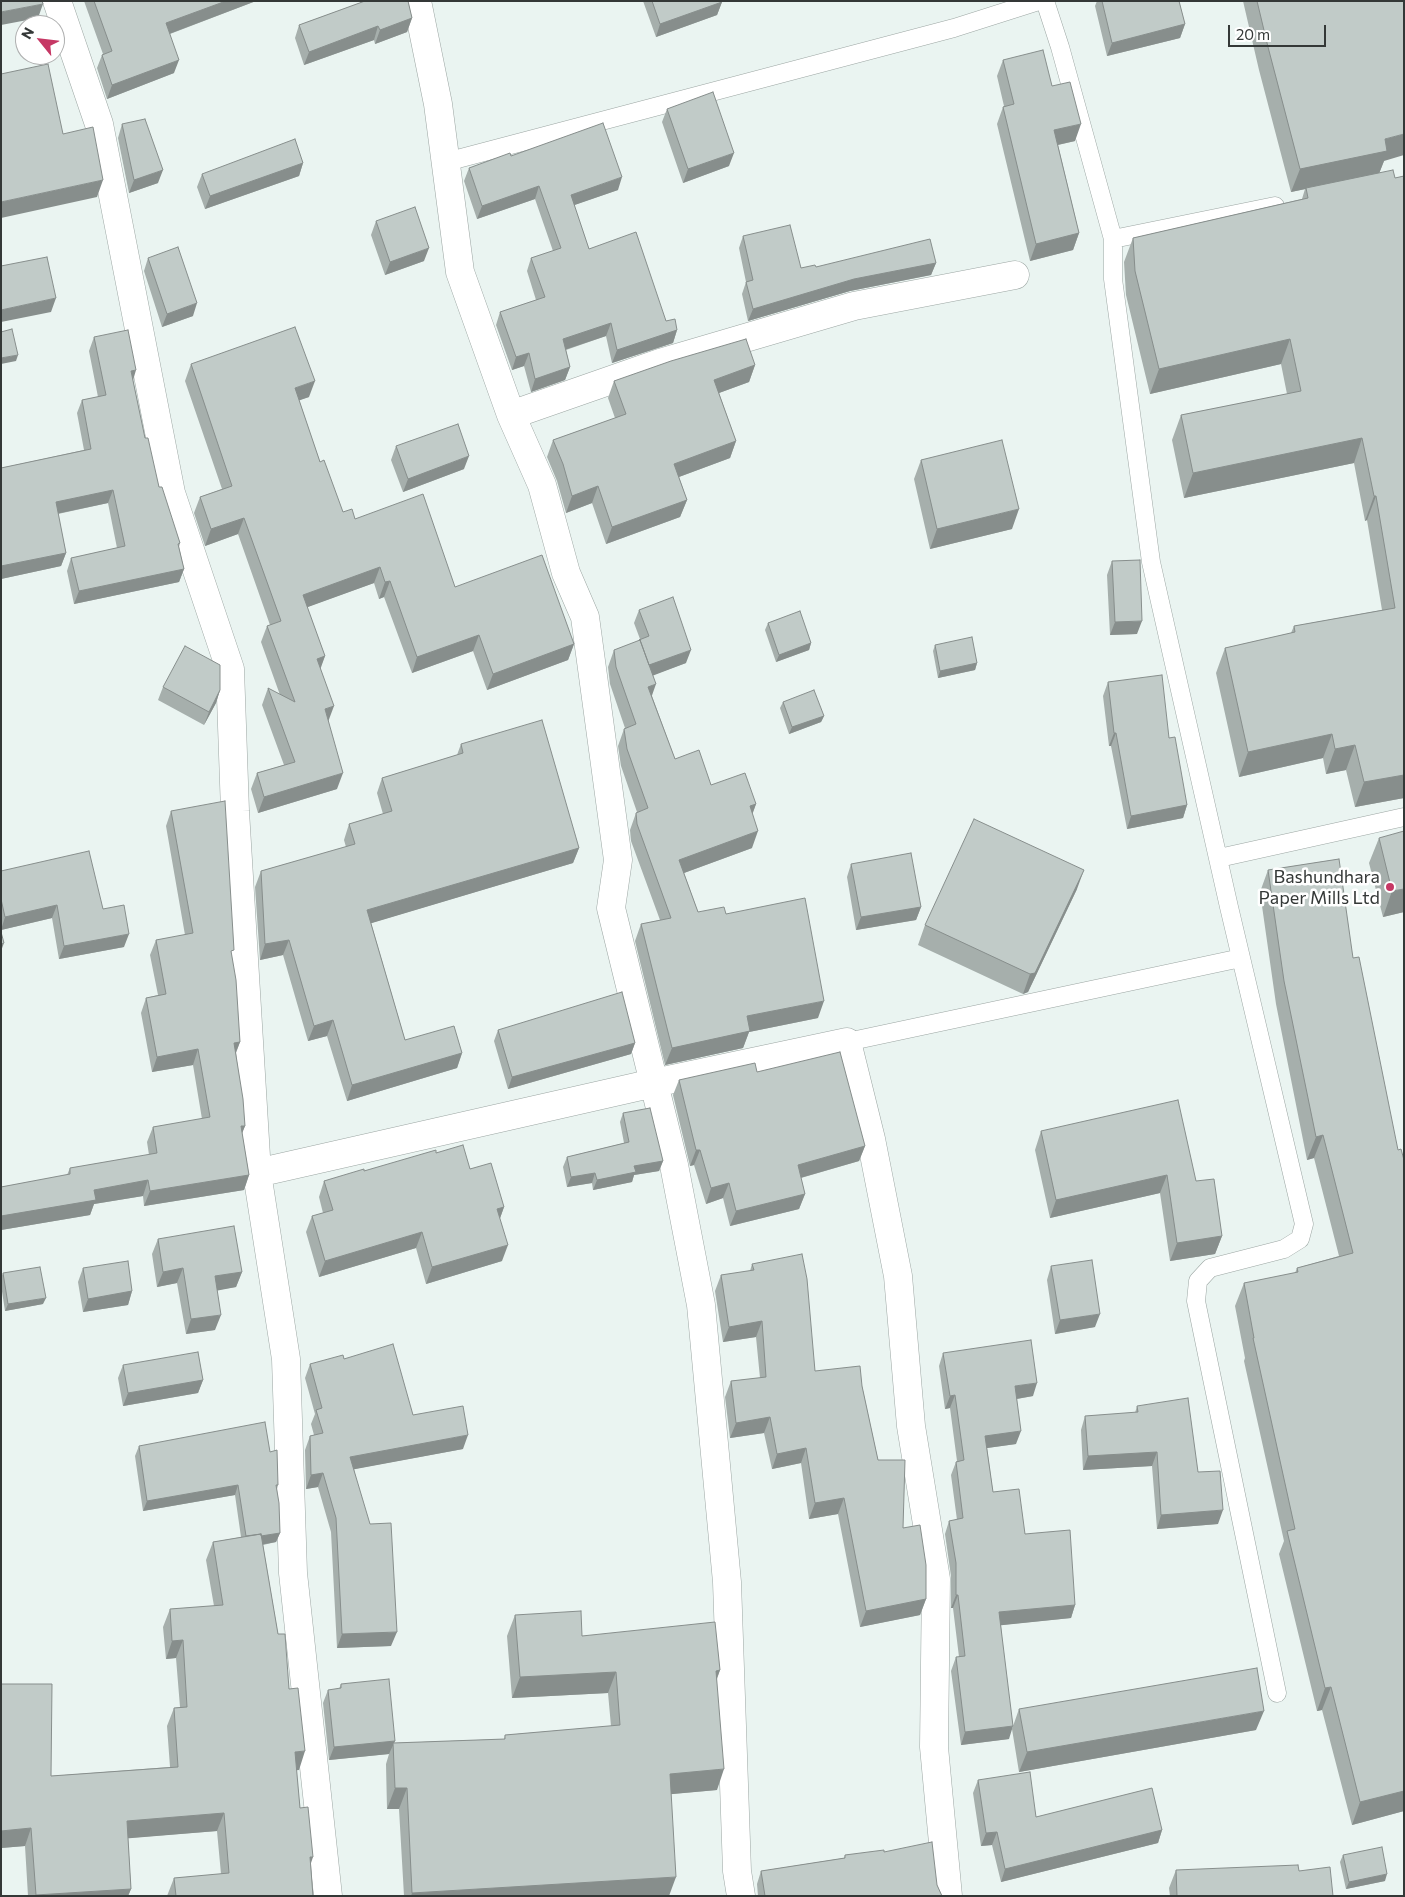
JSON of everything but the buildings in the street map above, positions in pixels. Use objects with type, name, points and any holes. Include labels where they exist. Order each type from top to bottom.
[{"type":"street","points":[[57,1],[99,124],[170,493],[230,669],[235,811],[257,1173],[286,1359],[293,1573],[328,1896]]},
{"type":"street","points":[[417,1],[438,104],[460,272],[511,415],[542,486],[566,573],[585,617],[618,860],[611,908],[674,1165],[701,1305],[727,1582],[736,1871],[741,1896]]},
{"type":"street","points":[[511,415],[660,363],[854,306],[1015,275]]},
{"type":"street","points":[[257,1173],[654,1083],[847,1042],[871,1139],[898,1276],[911,1426],[936,1579],[934,1747],[948,1896]]},
{"type":"lane","points":[[446,162],[954,28],[1039,1]]},
{"type":"lane","points":[[1045,1],[1060,46],[1113,239],[1113,279],[1151,562],[1304,1224],[1300,1239],[1284,1249],[1210,1268],[1198,1281],[1196,1301],[1277,1693]]},
{"type":"lane","points":[[1113,239],[1288,203]]},
{"type":"lane","points":[[1218,858],[1404,817]]},
{"type":"lane","points":[[847,1042],[1241,958]]},
{"type":"place","name":"Bashundhara Paper Mills Ltd","points":[[1390,887]]}]
